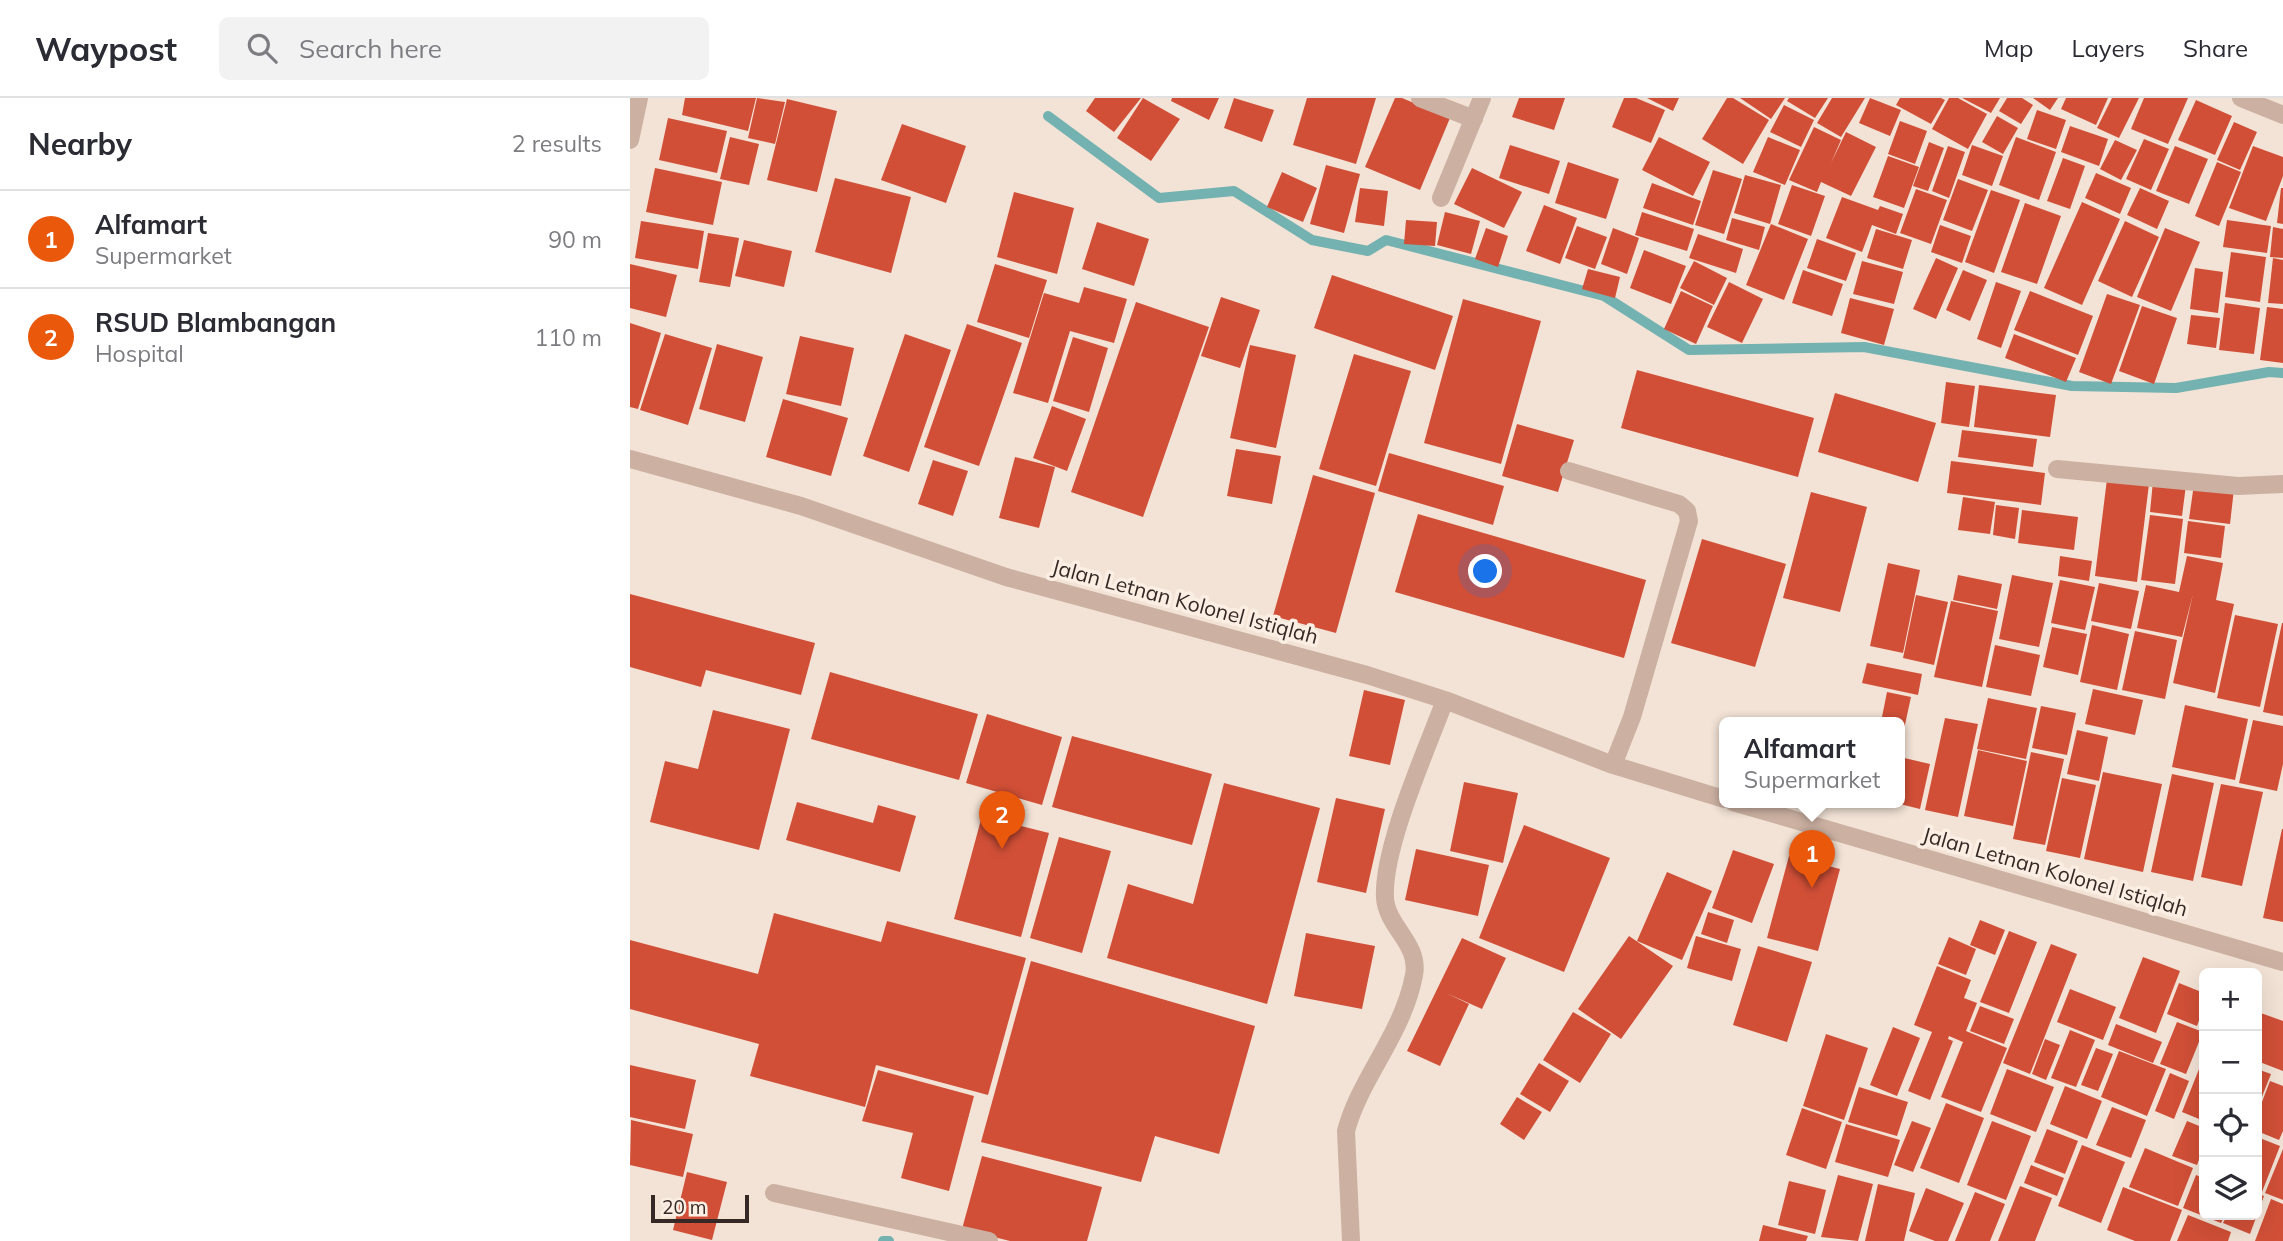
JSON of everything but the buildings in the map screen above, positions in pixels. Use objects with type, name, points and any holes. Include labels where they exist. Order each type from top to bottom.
[{"type":"street","points":[[630,139],[639,98]]},
{"type":"street","points":[[1420,98],[1474,119]]},
{"type":"street","points":[[1441,198],[1482,98]]},
{"type":"street","points":[[2241,98],[2283,115]]},
{"type":"street","name":"Jalan Letnan Kolonel Istiqlah","points":[[630,458],[800,506],[1006,577],[1367,675],[1446,700],[1613,765],[1719,797]]},
{"type":"street","points":[[2057,469],[2238,486],[2283,484]]},
{"type":"street","points":[[1569,471],[1679,504],[1687,512],[1689,521],[1632,717],[1613,765]]},
{"type":"street","points":[[1351,1241],[1346,1131],[1350,1114],[1397,1026],[1415,966],[1408,944],[1390,917],[1386,879],[1392,850],[1446,700]]},
{"type":"street","name":"Jalan Letnan Kolonel Istiqlah","points":[[1754,808],[2283,962]]},
{"type":"street","points":[[774,1193],[989,1241]]},
{"type":"waterway","points":[[1048,116],[1159,198],[1234,191],[1312,240],[1368,251],[1386,240],[1604,296],[1689,350],[1864,347],[2072,386],[2176,388],[2269,372],[2283,373]]},
{"type":"waterway","points":[[883,1241],[889,1241]]},
{"type":"place","name":"RSUD Blambangan","points":[[1002,849]]},
{"type":"place","name":"Alfamart","points":[[1812,888]]}]
